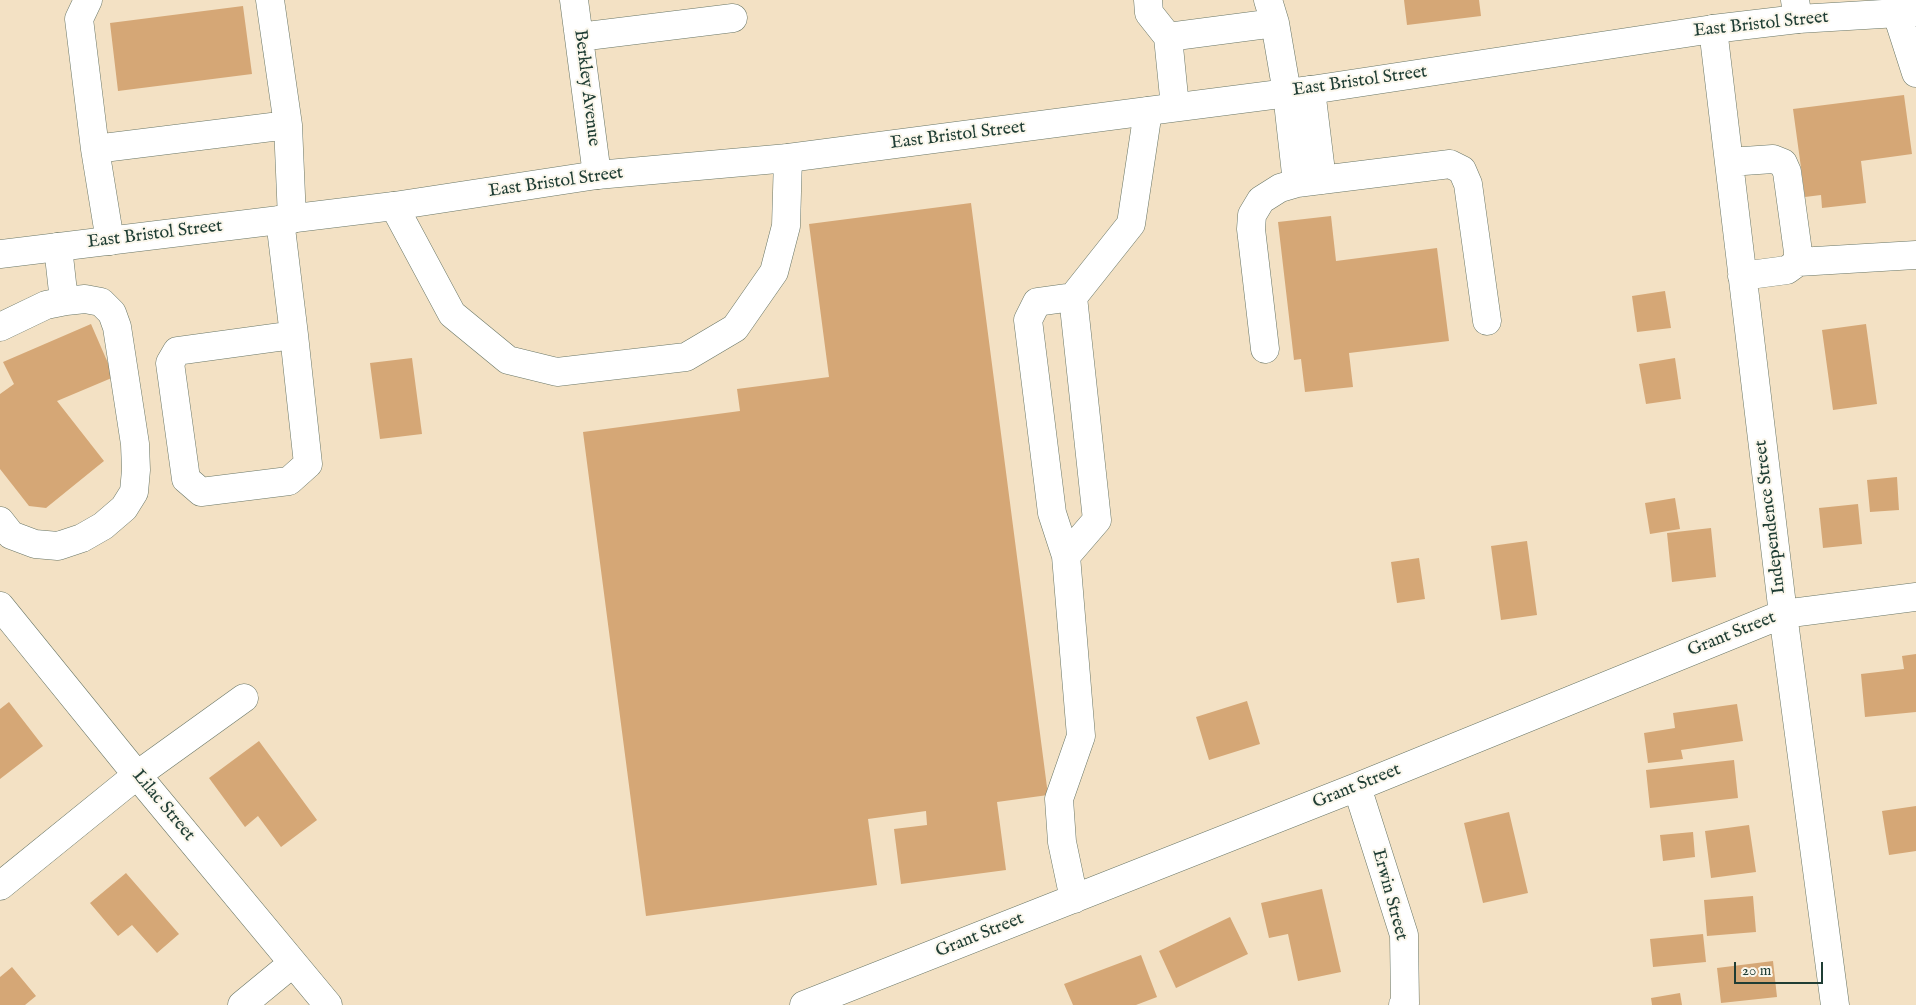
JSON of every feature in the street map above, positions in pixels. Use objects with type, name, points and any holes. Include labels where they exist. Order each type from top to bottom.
[{"type":"street","points":[[88,0],[79,19],[95,149],[110,241]]},
{"type":"street","points":[[270,0],[288,125],[286,220],[294,335],[308,464],[289,481],[201,492],[186,479],[170,363],[177,351],[294,335]]},
{"type":"street","name":"Berkley Avenue","points":[[574,0],[598,176]]},
{"type":"street","points":[[1148,0],[1149,13],[1168,37],[1175,108]]},
{"type":"street","name":"East Bristol Street","points":[[0,254],[394,206],[598,176],[788,158],[1175,108],[1713,29],[1797,10],[1906,13]]},
{"type":"street","points":[[1168,37],[1271,12],[1299,91],[1309,181]]},
{"type":"street","points":[[1906,13],[1916,72]]},
{"type":"street","points":[[579,37],[732,18]]},
{"type":"street","name":"Independence Street","points":[[1713,29],[1782,614],[1835,1005]]},
{"type":"street","points":[[1074,899],[1062,842],[1059,799],[1081,736],[1066,556],[1052,513],[1028,320],[1037,302],[1073,297],[1131,224],[1148,111]]},
{"type":"street","points":[[95,149],[288,125]]},
{"type":"street","points":[[394,206],[452,314],[508,360],[557,372],[686,357],[735,328],[774,272],[786,226],[788,158]]},
{"type":"street","points":[[1728,162],[1773,159],[1783,163],[1788,181],[1798,262]]},
{"type":"street","points":[[1265,349],[1250,229],[1252,215],[1261,200],[1280,188],[1309,181],[1450,164],[1462,170],[1468,184],[1487,321]]},
{"type":"street","points":[[58,247],[64,301]]},
{"type":"street","points":[[1742,276],[1787,270],[1798,262],[1916,254]]},
{"type":"street","points":[[1066,556],[1097,520],[1073,297]]},
{"type":"street","points":[[0,327],[46,306],[64,301],[84,299],[101,302],[112,313],[117,327],[135,444],[136,470],[134,492],[124,508],[103,526],[82,538],[58,546],[35,544],[11,535],[0,521]]},
{"type":"street","name":"Grant Street","points":[[804,1005],[1357,787],[1782,614],[1916,597]]},
{"type":"street","name":"Lilac Street","points":[[0,606],[328,1005]]},
{"type":"street","points":[[0,886],[137,775],[244,698]]},
{"type":"street","name":"Erwin Street","points":[[1357,787],[1404,935],[1405,1003],[1403,1005]]},
{"type":"street","points":[[242,1005],[293,963]]},
{"type":"building","points":[[1404,0],[1479,0],[1481,16],[1407,25]]},
{"type":"building","points":[[243,6],[252,74],[118,91],[110,23]]},
{"type":"building","points":[[1904,95],[1912,154],[1861,161],[1866,203],[1822,208],[1821,195],[1805,197],[1793,109]]},
{"type":"building","points":[[971,203],[1048,795],[997,802],[1006,870],[901,884],[894,829],[927,825],[926,811],[868,819],[877,885],[646,916],[583,432],[740,411],[737,389],[829,377],[809,224]]},
{"type":"building","points":[[1331,216],[1336,261],[1437,248],[1449,341],[1349,353],[1353,387],[1305,392],[1301,359],[1294,360],[1278,222]]},
{"type":"building","points":[[1665,291],[1671,328],[1637,332],[1632,296]]},
{"type":"building","points":[[91,324],[114,377],[57,401],[104,461],[46,508],[29,506],[0,469],[0,394],[14,384],[3,362]]},
{"type":"building","points":[[1866,324],[1877,404],[1833,410],[1822,330]]},
{"type":"building","points":[[412,358],[422,434],[380,439],[370,363]]},
{"type":"building","points":[[1675,358],[1681,399],[1646,404],[1639,364]]},
{"type":"building","points":[[1897,477],[1899,510],[1870,512],[1867,480]]},
{"type":"building","points":[[1675,498],[1680,529],[1650,534],[1645,503]]},
{"type":"building","points":[[1858,504],[1862,544],[1823,548],[1819,508]]},
{"type":"building","points":[[1711,528],[1716,577],[1672,582],[1667,533]]},
{"type":"building","points":[[1527,541],[1537,615],[1501,620],[1491,546]]},
{"type":"building","points":[[1419,558],[1425,599],[1397,603],[1391,562]]},
{"type":"building","points":[[1916,654],[1916,712],[1865,717],[1861,674],[1904,669],[1902,656]]},
{"type":"building","points":[[1247,701],[1260,744],[1209,760],[1196,717]]},
{"type":"building","points":[[9,702],[43,746],[0,779],[0,709]]},
{"type":"building","points":[[1737,704],[1743,741],[1681,750],[1683,759],[1648,763],[1644,733],[1675,728],[1673,713]]},
{"type":"building","points":[[259,741],[317,820],[281,847],[258,816],[245,827],[209,778]]},
{"type":"building","points":[[1734,760],[1738,798],[1650,808],[1646,770]]},
{"type":"building","points":[[1916,806],[1916,851],[1889,855],[1882,811]]},
{"type":"building","points":[[1509,812],[1528,893],[1483,903],[1464,823]]},
{"type":"building","points":[[1749,825],[1756,872],[1711,878],[1705,831]]},
{"type":"building","points":[[1693,832],[1695,857],[1663,861],[1660,835]]},
{"type":"building","points":[[126,873],[179,934],[157,953],[132,925],[118,936],[90,903]]},
{"type":"building","points":[[1322,889],[1341,972],[1298,981],[1288,934],[1269,938],[1261,903]]},
{"type":"building","points":[[1753,896],[1756,932],[1707,936],[1704,900]]},
{"type":"building","points":[[1230,917],[1248,954],[1176,988],[1159,951]]},
{"type":"building","points":[[1703,934],[1706,962],[1653,967],[1650,939]]},
{"type":"building","points":[[1141,955],[1157,997],[1136,1005],[1073,1005],[1064,984]]},
{"type":"building","points":[[1773,961],[1777,997],[1721,1003],[1717,968]]},
{"type":"building","points":[[12,967],[36,996],[25,1005],[0,1005],[0,977]]},
{"type":"building","points":[[1680,993],[1682,1005],[1652,1005],[1651,998]]}]
